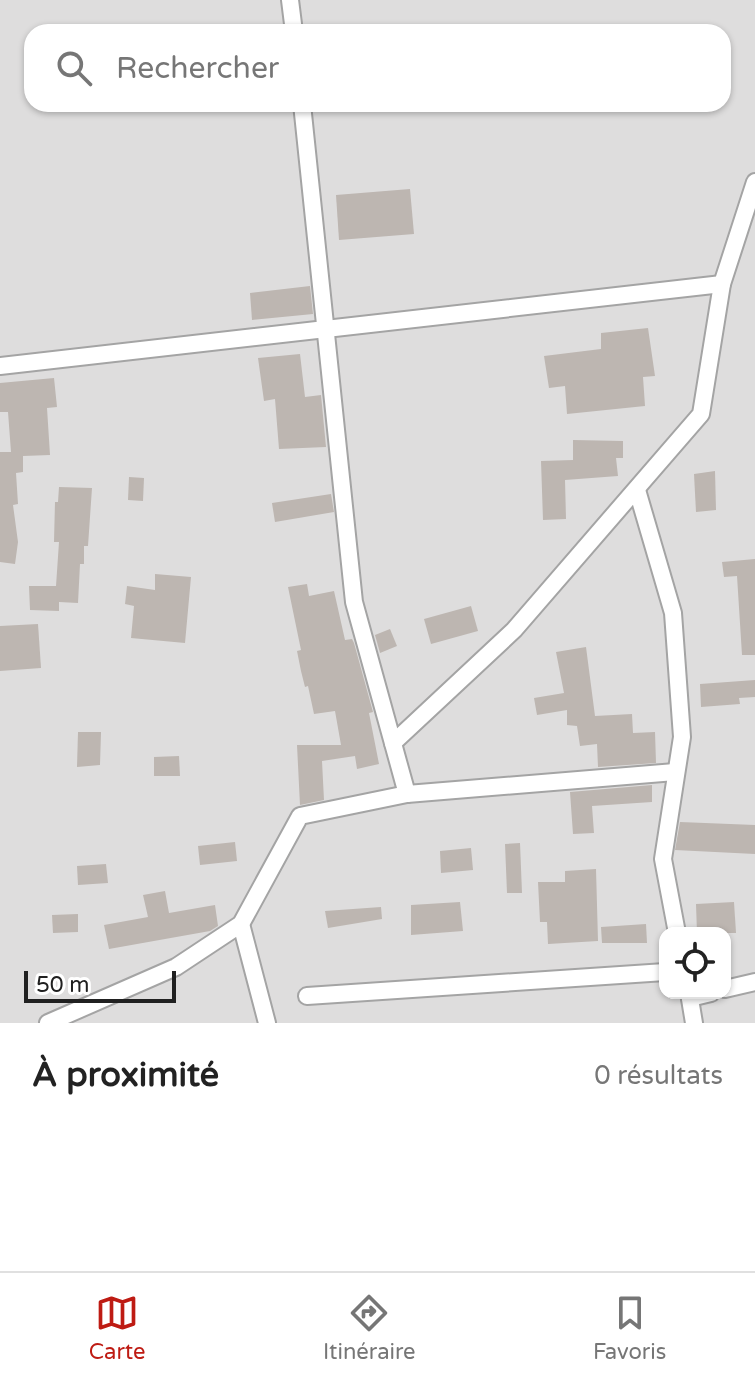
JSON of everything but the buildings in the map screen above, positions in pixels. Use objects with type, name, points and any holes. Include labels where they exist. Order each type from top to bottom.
[{"type":"street","points":[[290,0],[293,24]]},
{"type":"street","points":[[303,112],[354,602],[407,794]]},
{"type":"street","points":[[393,743],[514,630],[701,414],[722,284],[755,182]]},
{"type":"street","points":[[0,366],[722,284]]},
{"type":"street","points":[[637,490],[673,613],[682,737],[663,859],[676,927]]},
{"type":"street","points":[[47,1022],[176,967],[241,924],[300,816],[407,794],[675,772]]},
{"type":"street","points":[[241,924],[267,1023]]},
{"type":"street","points":[[307,996],[659,972]]},
{"type":"street","points":[[731,988],[755,982]]},
{"type":"street","points":[[690,999],[694,1023]]},
{"type":"shaded area","points":[[0,0],[755,0],[755,1023],[0,1023]]}]
